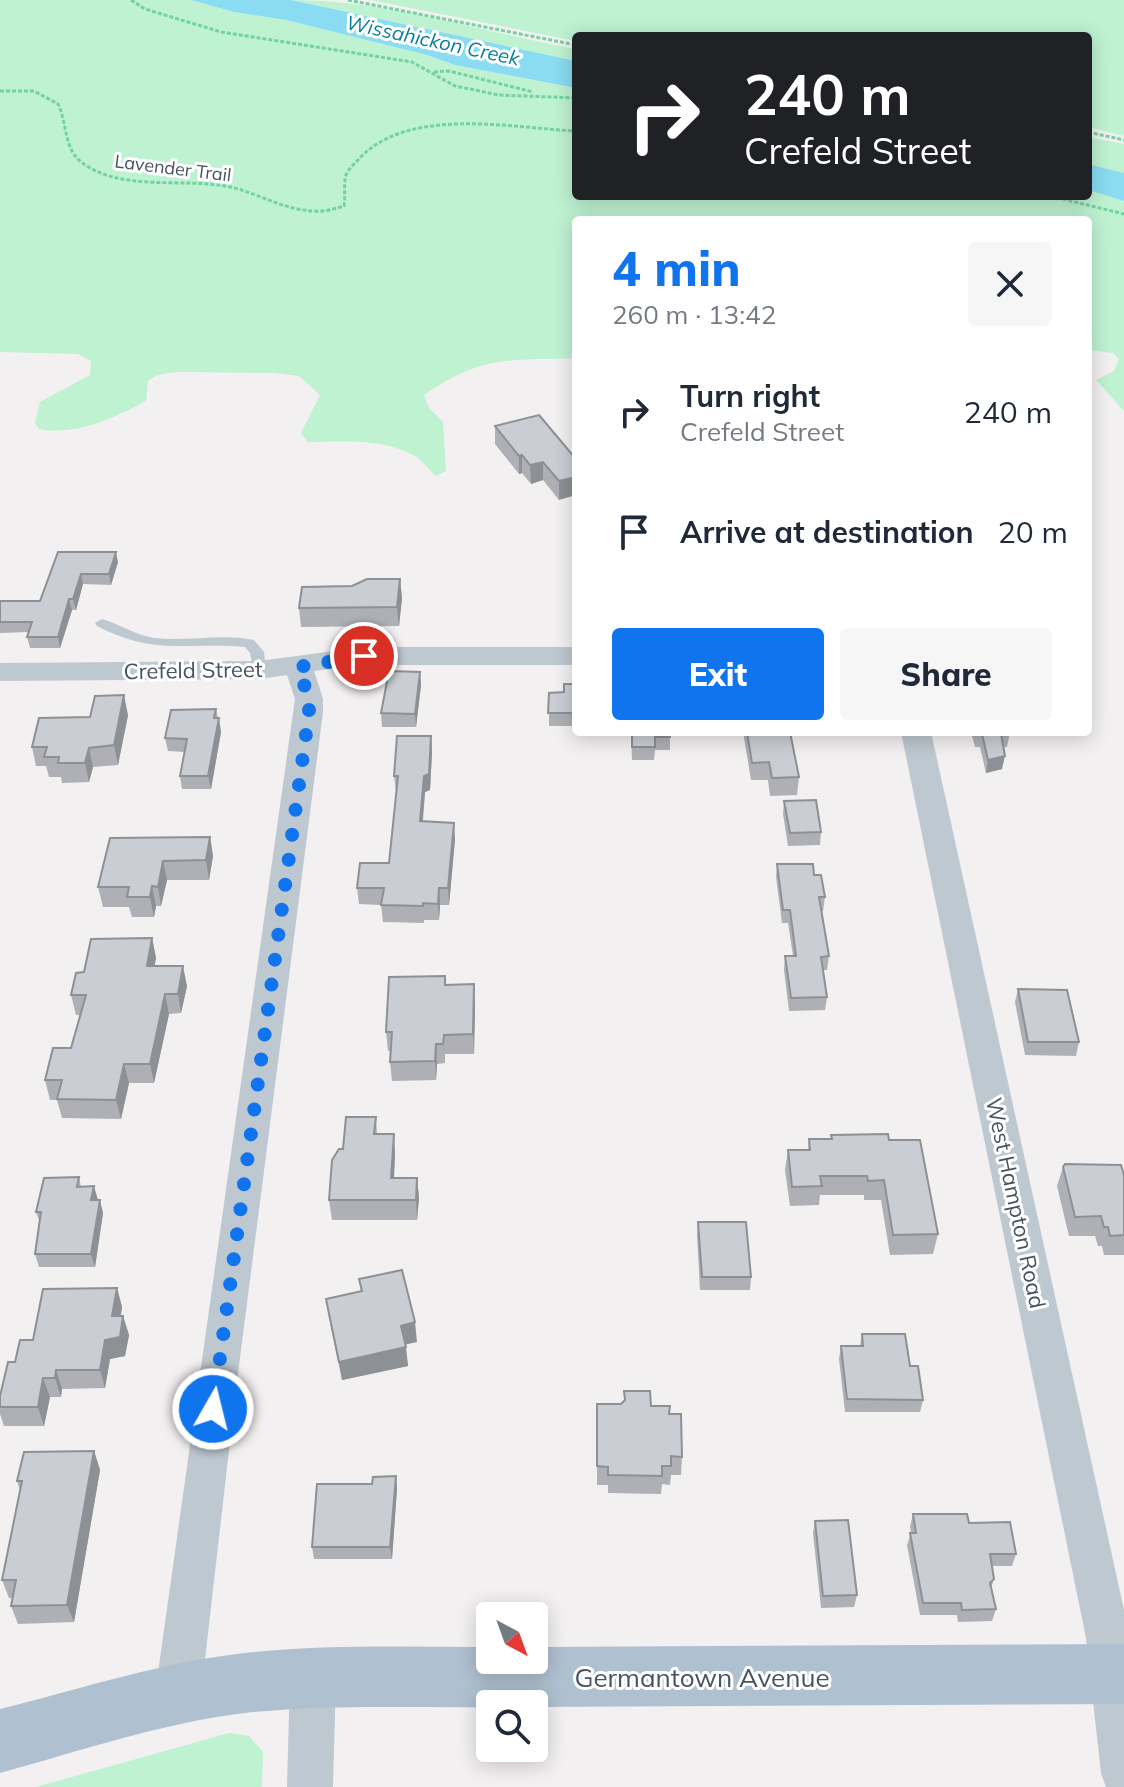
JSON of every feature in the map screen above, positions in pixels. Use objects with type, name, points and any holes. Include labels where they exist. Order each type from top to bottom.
[{"type":"main road","name":"Germantown Avenue","points":[[0,1741],[178,1694],[244,1683],[313,1678],[1118,1674]]},
{"type":"street","name":"Crefeld Street","points":[[0,672],[278,668],[364,656],[572,656]]},
{"type":"street","points":[[178,1694],[217,1381],[309,712],[309,699],[278,668]]},
{"type":"street","name":"West Hampton Road","points":[[917,736],[1118,1674],[1124,1773]]},
{"type":"street","points":[[310,1787],[313,1678]]},
{"type":"lane","points":[[102,623],[123,636],[143,643],[249,643],[278,668]]},
{"type":"path","points":[[131,0],[145,9],[221,32],[412,62],[455,86],[499,95],[550,94]]},
{"type":"path","points":[[348,0],[414,10],[483,28],[572,44]]},
{"type":"path","points":[[434,72],[449,71],[572,97]]},
{"type":"path","name":"Lavender Trail","points":[[0,91],[34,91],[58,104],[75,155],[112,176],[224,186],[309,211],[331,210],[346,204],[345,178],[355,162],[374,143],[397,132],[451,125],[572,131]]},
{"type":"path","points":[[1092,133],[1124,140]]},
{"type":"path","points":[[1067,200],[1124,214]]},
{"type":"green space","points":[[0,0],[191,0],[234,12],[286,20],[427,55],[455,65],[572,87],[572,200],[1092,200],[1092,191],[1124,201],[1124,411],[1096,380],[1114,371],[1119,359],[1113,353],[1092,350],[1092,216],[572,216],[572,358],[513,360],[480,366],[463,372],[424,395],[429,408],[443,422],[446,471],[436,476],[418,458],[392,447],[364,442],[308,442],[301,433],[320,395],[299,376],[274,373],[175,372],[157,375],[148,381],[146,401],[121,414],[81,428],[39,429],[35,423],[40,402],[90,375],[91,361],[78,354],[0,352]]},
{"type":"green space","points":[[291,0],[363,5],[434,18],[572,48],[572,60]]},
{"type":"green space","points":[[371,0],[1124,0],[1124,136],[1092,128],[1092,32],[572,32],[572,40]]},
{"type":"green space","points":[[1092,138],[1124,144],[1124,173],[1092,165]]},
{"type":"green space","points":[[229,1733],[249,1736],[263,1752],[262,1787],[36,1787]]},
{"type":"water","name":"Wissahickon Creek","points":[[191,0],[291,0],[572,60],[572,87],[455,65],[427,55],[286,20],[234,12]]},
{"type":"water","points":[[1092,165],[1124,173],[1124,201],[1092,191]]},
{"type":"building","points":[[539,415],[572,454],[572,478],[559,481],[543,462],[530,465],[495,426]]},
{"type":"building","points":[[58,552],[116,552],[109,574],[81,574],[73,599],[69,599],[58,637],[27,637],[32,622],[0,622],[0,601],[40,601]]},
{"type":"building","points":[[367,579],[400,579],[397,607],[299,608],[302,587],[352,586]]},
{"type":"building","points":[[389,671],[420,672],[415,714],[381,713]]},
{"type":"building","points":[[564,684],[572,684],[572,713],[548,713],[549,693],[564,692]]},
{"type":"building","points":[[124,695],[114,745],[89,748],[85,763],[58,763],[59,757],[44,757],[47,747],[32,747],[39,718],[90,717],[95,696]]},
{"type":"building","points":[[216,709],[214,718],[219,718],[208,776],[180,776],[187,739],[165,738],[171,710]]},
{"type":"building","points":[[397,736],[431,736],[429,774],[424,776],[420,821],[454,823],[448,888],[439,888],[438,904],[381,905],[384,888],[357,888],[360,863],[389,863],[398,776],[394,776]]},
{"type":"building","points":[[632,736],[670,736],[655,737],[655,747],[632,747]]},
{"type":"building","points":[[748,736],[791,736],[799,777],[772,778],[769,762],[752,763]]},
{"type":"building","points":[[982,736],[1001,736],[1005,756],[988,760]]},
{"type":"building","points":[[816,800],[821,832],[790,833],[784,801]]},
{"type":"building","points":[[210,837],[206,860],[163,861],[158,887],[152,886],[150,897],[127,897],[129,887],[98,887],[110,838]]},
{"type":"building","points":[[777,864],[813,864],[814,875],[821,875],[825,897],[819,897],[829,956],[821,957],[827,997],[791,998],[785,956],[796,956],[790,910],[783,910]]},
{"type":"building","points":[[152,938],[147,966],[183,966],[178,994],[165,994],[150,1064],[124,1064],[116,1100],[57,1099],[62,1080],[45,1080],[53,1048],[71,1048],[86,995],[71,995],[76,973],[84,972],[91,939]]},
{"type":"building","points":[[445,976],[445,985],[474,984],[473,1034],[444,1035],[443,1044],[436,1044],[435,1061],[390,1062],[392,1032],[386,1032],[389,977]]},
{"type":"building","points":[[1018,989],[1067,990],[1079,1042],[1028,1042]]},
{"type":"building","points":[[346,1117],[376,1117],[374,1134],[394,1134],[391,1178],[417,1178],[416,1200],[329,1200],[332,1160],[339,1149],[343,1149]]},
{"type":"building","points":[[888,1134],[889,1140],[920,1140],[938,1234],[893,1235],[884,1180],[868,1181],[867,1176],[820,1176],[822,1186],[792,1187],[788,1150],[810,1150],[809,1139],[832,1139],[831,1135]]},
{"type":"building","points":[[1065,1164],[1121,1165],[1124,1175],[1124,1235],[1110,1236],[1101,1216],[1075,1217],[1063,1167]]},
{"type":"building","points":[[79,1177],[77,1187],[94,1186],[91,1200],[100,1200],[91,1254],[35,1254],[41,1212],[36,1212],[44,1178]]},
{"type":"building","points":[[698,1222],[746,1222],[751,1277],[702,1277]]},
{"type":"building","points":[[402,1270],[415,1322],[401,1326],[406,1347],[339,1362],[326,1299],[362,1291],[359,1279]]},
{"type":"building","points":[[117,1288],[112,1316],[123,1316],[120,1337],[105,1340],[100,1370],[56,1370],[55,1378],[43,1378],[38,1407],[0,1407],[8,1362],[15,1362],[20,1340],[33,1340],[43,1289]]},
{"type":"building","points":[[862,1334],[905,1334],[910,1366],[918,1366],[923,1400],[847,1399],[841,1346],[863,1346]]},
{"type":"building","points":[[624,1391],[650,1391],[651,1406],[670,1406],[669,1414],[681,1414],[682,1457],[671,1456],[671,1466],[662,1466],[662,1476],[608,1475],[608,1467],[597,1466],[597,1404],[621,1404],[625,1400]]},
{"type":"building","points":[[94,1451],[67,1605],[11,1606],[16,1580],[2,1580],[22,1481],[17,1481],[24,1452]]},
{"type":"building","points":[[396,1476],[390,1547],[312,1547],[317,1484],[372,1484],[373,1477]]},
{"type":"building","points":[[913,1514],[967,1514],[969,1523],[1010,1522],[1016,1554],[990,1554],[994,1579],[990,1583],[996,1609],[962,1610],[961,1603],[923,1603],[910,1533],[916,1533]]},
{"type":"building","points":[[848,1520],[857,1595],[823,1596],[815,1521]]},
{"type":"route","points":[[213,1409],[309,712],[309,699],[298,667],[364,656]]}]
